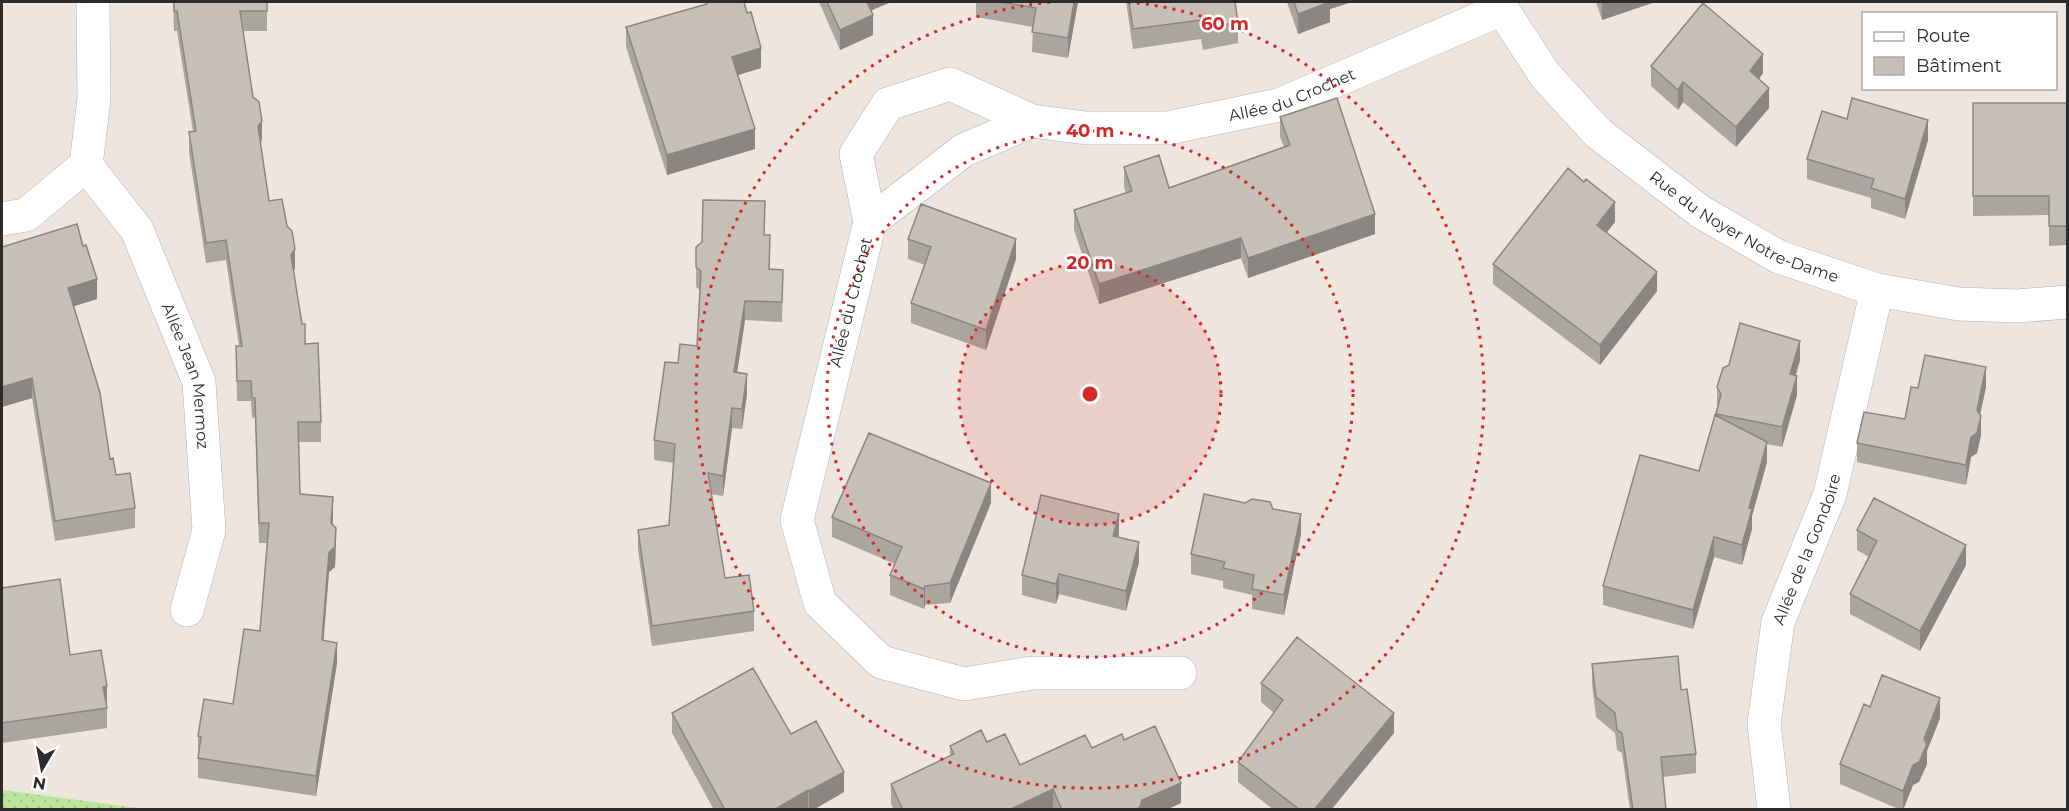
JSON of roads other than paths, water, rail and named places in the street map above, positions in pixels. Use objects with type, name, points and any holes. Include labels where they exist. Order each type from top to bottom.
[{"type":"street","points":[[2,219],[26,215],[86,165],[94,99],[93,2]]},
{"type":"street","name":"Allée du Crochet","points":[[1180,673],[1032,673],[964,684],[881,662],[820,603],[797,520],[870,222],[964,150],[1032,121],[1086,128],[1168,128],[1279,105],[1501,5]]},
{"type":"street","name":"Rue du Noyer Notre-Dame","points":[[1501,5],[1545,75],[1598,133],[1701,212],[1779,257],[1877,290],[1959,304],[2018,306],[2067,302]]},
{"type":"street","points":[[870,222],[856,154],[888,104],[950,84],[1032,121]]},
{"type":"street","name":"Allée Jean Mermoz","points":[[86,165],[136,230],[199,382],[208,530],[187,610]]},
{"type":"street","name":"Allée de la Gondoire","points":[[1774,810],[1764,724],[1778,622],[1830,494],[1877,290]]}]
